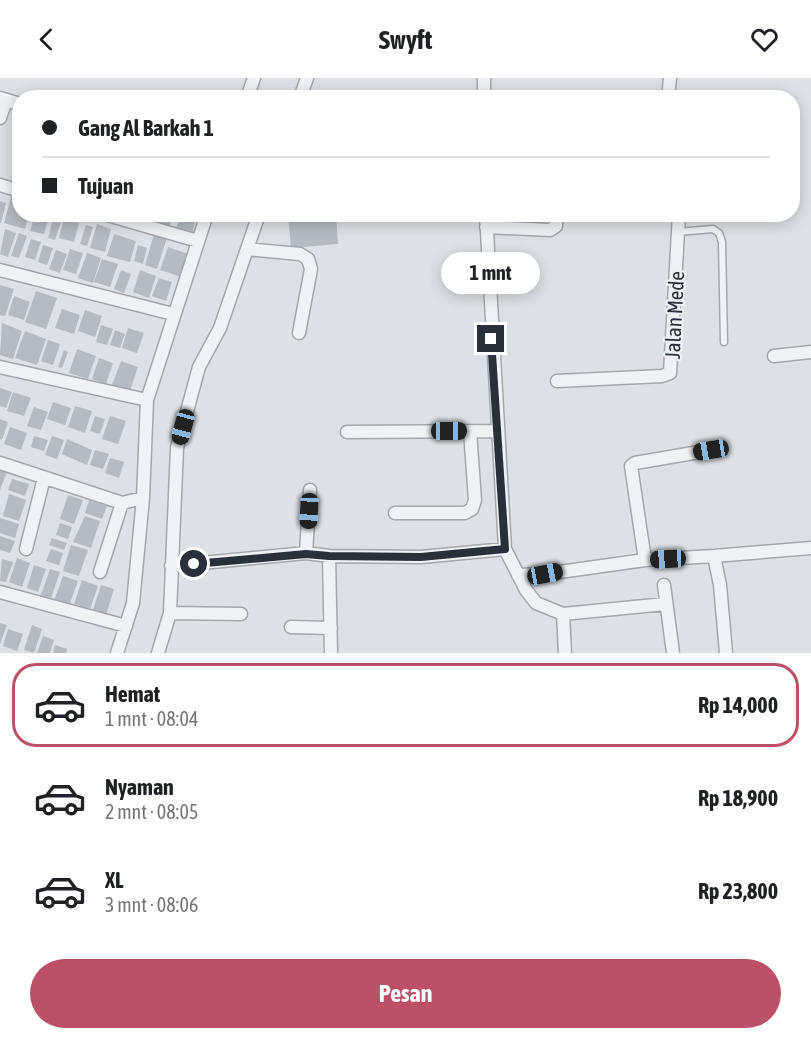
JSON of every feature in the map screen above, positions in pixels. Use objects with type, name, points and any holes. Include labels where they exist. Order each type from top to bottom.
[{"type":"street","points":[[0,118],[3,99]]},
{"type":"street","points":[[132,222],[198,241]]},
{"type":"street","points":[[117,653],[133,603],[143,498],[147,400],[204,222]]},
{"type":"street","points":[[158,653],[170,613],[177,448],[199,367],[220,328],[256,222]]},
{"type":"street","points":[[486,222],[505,549],[536,603],[563,614],[665,604]]},
{"type":"street","points":[[493,222],[550,230],[556,226],[556,222]]},
{"type":"street","name":"Jalan Mede","points":[[557,381],[662,376],[670,373],[679,222]]},
{"type":"street","points":[[247,249],[300,254],[308,258],[311,269],[299,333]]},
{"type":"street","points":[[0,270],[173,314]]},
{"type":"street","points":[[774,356],[811,352]]},
{"type":"street","points":[[0,367],[147,400]]},
{"type":"street","points":[[395,513],[465,513],[472,509],[476,500],[470,431]]},
{"type":"street","points":[[347,432],[497,431]]},
{"type":"street","points":[[645,560],[631,466],[635,463],[711,450]]},
{"type":"street","points":[[0,464],[122,503],[143,498]]},
{"type":"street","points":[[26,549],[44,478]]},
{"type":"street","points":[[306,554],[310,490]]},
{"type":"street","points":[[100,572],[122,503]]},
{"type":"street","points":[[518,575],[545,574],[645,560],[811,548]]},
{"type":"street","points":[[171,566],[306,554],[421,557],[505,549]]},
{"type":"street","points":[[329,556],[331,653]]},
{"type":"street","points":[[714,556],[720,585],[726,653]]},
{"type":"street","points":[[664,585],[674,653]]},
{"type":"street","points":[[0,592],[126,626]]},
{"type":"street","points":[[170,613],[241,614]]},
{"type":"street","points":[[563,614],[565,653]]},
{"type":"street","points":[[291,627],[331,628]]},
{"type":"lane","points":[[678,232],[712,229],[719,233],[722,242],[724,342]]},
{"type":"building","points":[[12,194],[12,222],[27,222],[25,229],[4,223]]},
{"type":"building","points":[[0,201],[6,203],[1,223],[0,223]]},
{"type":"building","points":[[33,222],[47,222],[44,234],[30,231]]},
{"type":"building","points":[[52,222],[61,222],[55,240],[48,238]]},
{"type":"building","points":[[63,222],[79,223],[74,242],[59,238]]},
{"type":"building","points":[[151,222],[170,222],[169,227]]},
{"type":"building","points":[[179,222],[195,222],[192,234],[176,229]]},
{"type":"building","points":[[289,222],[337,222],[338,244],[291,248]]},
{"type":"building","points":[[97,224],[111,229],[105,252],[90,248]]},
{"type":"building","points":[[86,225],[93,227],[87,246],[80,244]]},
{"type":"building","points":[[5,229],[16,233],[8,257],[0,254]]},
{"type":"building","points":[[19,233],[27,236],[19,258],[11,256]]},
{"type":"building","points":[[114,234],[136,241],[130,262],[107,256]]},
{"type":"building","points":[[154,234],[167,238],[157,269],[145,265]]},
{"type":"building","points":[[31,239],[41,242],[35,260],[25,257]]},
{"type":"building","points":[[43,245],[53,248],[47,265],[38,262]]},
{"type":"building","points":[[138,245],[147,248],[143,264],[134,261]]},
{"type":"building","points":[[168,247],[188,254],[181,277],[160,270]]},
{"type":"building","points":[[70,249],[83,253],[76,274],[63,270]]},
{"type":"building","points":[[56,250],[67,254],[60,273],[49,269]]},
{"type":"building","points":[[87,253],[101,258],[93,283],[78,278]]},
{"type":"building","points":[[102,259],[118,264],[110,287],[94,282]]},
{"type":"building","points":[[121,270],[131,274],[124,293],[114,289]]},
{"type":"building","points":[[140,270],[156,276],[149,298],[133,292]]},
{"type":"building","points":[[159,278],[172,282],[166,301],[152,296]]},
{"type":"building","points":[[0,285],[14,289],[5,316],[0,315]]},
{"type":"building","points":[[36,291],[57,298],[46,329],[25,322]]},
{"type":"building","points":[[14,296],[30,302],[24,320],[8,315]]},
{"type":"building","points":[[62,309],[80,315],[74,334],[55,328]]},
{"type":"building","points":[[85,310],[102,316],[95,337],[78,331]]},
{"type":"building","points":[[2,323],[22,331],[13,359],[0,355]]},
{"type":"building","points":[[101,325],[113,329],[107,345],[96,342]]},
{"type":"building","points":[[128,328],[144,333],[137,353],[122,348]]},
{"type":"building","points":[[115,330],[125,334],[120,348],[110,345]]},
{"type":"building","points":[[25,331],[46,339],[37,365],[15,358]]},
{"type":"building","points":[[48,340],[60,344],[53,365],[41,361]]},
{"type":"building","points":[[77,349],[96,356],[88,379],[69,373]]},
{"type":"building","points":[[64,350],[68,352],[62,368],[58,367]]},
{"type":"building","points":[[99,358],[113,363],[106,384],[92,379]]},
{"type":"building","points":[[121,361],[138,367],[130,391],[112,385]]},
{"type":"building","points":[[0,388],[12,392],[6,408],[0,406]]},
{"type":"building","points":[[13,392],[31,398],[24,416],[7,411]]},
{"type":"building","points":[[53,402],[71,408],[65,425],[47,419]]},
{"type":"building","points":[[75,406],[92,411],[85,433],[68,427]]},
{"type":"building","points":[[34,407],[48,412],[41,430],[27,426]]},
{"type":"building","points":[[95,416],[105,419],[100,434],[90,431]]},
{"type":"building","points":[[110,416],[126,421],[118,444],[102,439]]},
{"type":"building","points":[[0,419],[8,422],[2,440],[0,439]]},
{"type":"building","points":[[10,427],[27,433],[21,450],[4,444]]},
{"type":"building","points":[[34,436],[48,440],[44,451],[31,447]]},
{"type":"building","points":[[52,436],[64,440],[57,459],[45,455]]},
{"type":"building","points":[[67,439],[92,450],[87,465],[62,454]]},
{"type":"building","points":[[95,450],[109,454],[103,469],[90,465]]},
{"type":"building","points":[[110,458],[124,462],[119,478],[105,473]]},
{"type":"building","points":[[0,467],[8,469],[0,490]]},
{"type":"building","points":[[12,479],[29,484],[25,496],[8,490]]},
{"type":"building","points":[[9,494],[26,500],[19,521],[3,516]]},
{"type":"building","points":[[68,495],[83,500],[74,524],[60,519]]},
{"type":"building","points":[[89,500],[107,506],[102,519],[85,513]]},
{"type":"building","points":[[85,516],[100,521],[91,548],[73,542]]},
{"type":"building","points":[[0,518],[19,524],[15,538],[0,533]]},
{"type":"building","points":[[60,523],[72,527],[68,539],[56,535]]},
{"type":"building","points":[[0,536],[15,541],[10,553],[0,550]]},
{"type":"building","points":[[52,538],[67,543],[64,550],[49,545]]},
{"type":"building","points":[[71,545],[88,550],[79,576],[63,571]]},
{"type":"building","points":[[51,549],[63,553],[59,565],[46,561]]},
{"type":"building","points":[[17,558],[30,563],[22,587],[9,582]]},
{"type":"building","points":[[2,559],[13,562],[6,582],[0,581]]},
{"type":"building","points":[[34,565],[46,569],[38,592],[27,588]]},
{"type":"building","points":[[50,569],[60,572],[51,598],[41,595]]},
{"type":"building","points":[[63,576],[78,581],[69,606],[54,601]]},
{"type":"building","points":[[82,580],[98,586],[90,609],[74,604]]},
{"type":"building","points":[[101,585],[114,589],[106,615],[93,610]]},
{"type":"building","points":[[0,623],[7,625],[0,644]]},
{"type":"building","points":[[32,625],[42,629],[34,653],[24,650]]},
{"type":"building","points":[[8,629],[23,634],[17,651],[3,646]]},
{"type":"building","points":[[43,636],[54,640],[50,653],[37,653]]},
{"type":"building","points":[[55,645],[67,649],[66,653],[53,653]]},
{"type":"route","points":[[194,564],[306,554],[421,557],[505,549],[491,339]]}]
